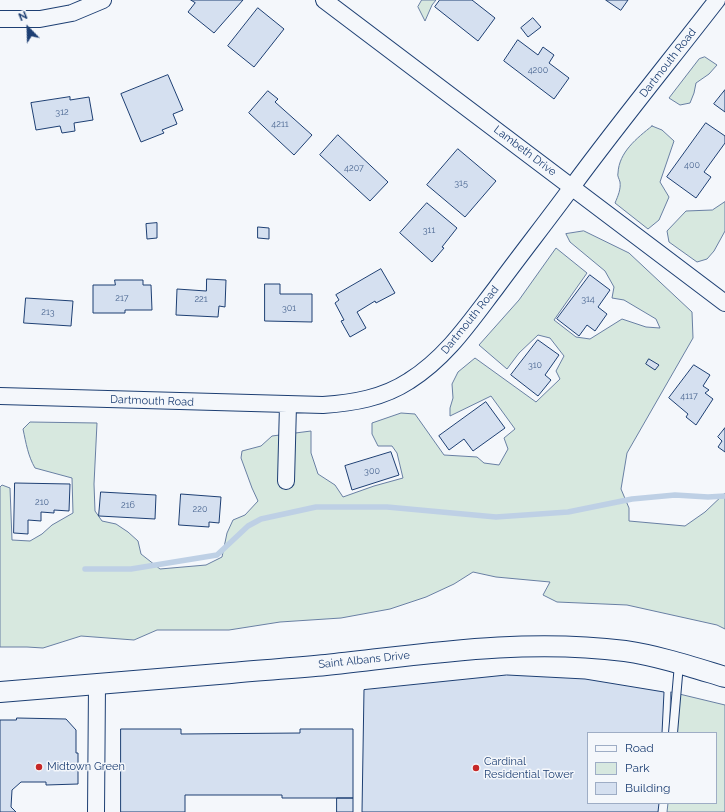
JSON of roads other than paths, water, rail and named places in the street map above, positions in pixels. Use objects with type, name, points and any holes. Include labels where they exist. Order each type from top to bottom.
[{"type":"street","points":[[0,19],[40,19],[72,12],[103,0]]},
{"type":"street","name":"Lambeth Drive","points":[[324,0],[725,303]]},
{"type":"street","name":"Dartmouth Road","points":[[0,396],[323,405],[349,403],[372,398],[398,388],[422,372],[459,337],[572,186],[717,0]]},
{"type":"street","points":[[286,480],[288,405]]},
{"type":"street","name":"Saint Albans Drive","points":[[0,692],[325,665],[513,646],[560,646],[626,652],[679,663],[725,676]]},
{"type":"street","points":[[96,685],[98,712],[96,812]]},
{"type":"lane","points":[[674,732],[679,663]]},
{"type":"waterway","points":[[85,569],[131,569],[217,555],[248,526],[261,519],[316,507],[387,507],[496,517],[568,512],[632,499],[675,495],[708,497],[725,496]]},
{"type":"place","name":"Midtown Green","points":[[39,767]]},
{"type":"place","name":"Cardinal Residential Tower","points":[[476,768]]}]
